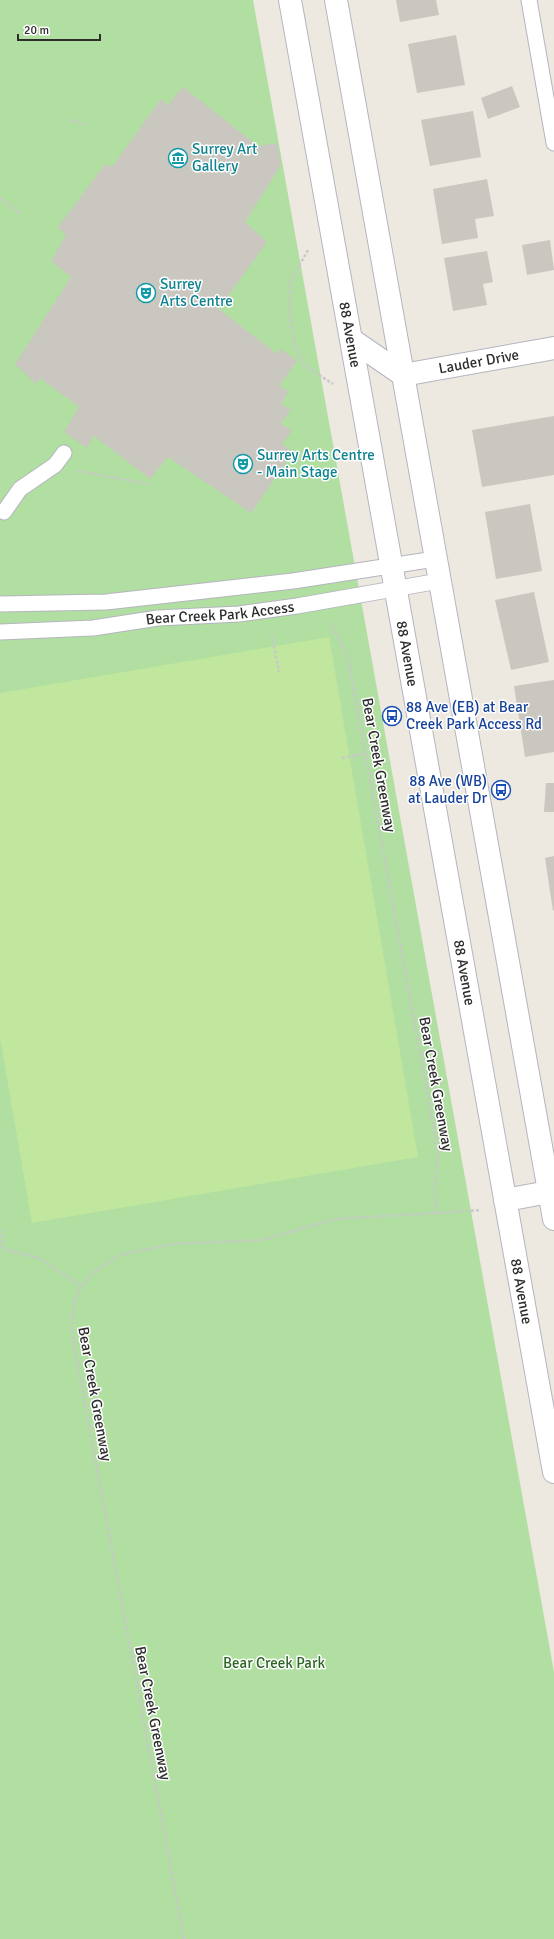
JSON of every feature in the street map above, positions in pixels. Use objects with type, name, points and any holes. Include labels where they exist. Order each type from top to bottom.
[{"type":"main road","name":"88 Avenue","points":[[290,0],[554,1472]]},
{"type":"main road","points":[[336,0],[435,559],[444,600],[552,1192],[554,1220]]},
{"type":"main road","points":[[352,340],[403,375]]},
{"type":"main road","name":"Lauder Drive","points":[[403,375],[554,348]]},
{"type":"main road","points":[[506,1200],[552,1192]]},
{"type":"lane","points":[[529,0],[554,143]]},
{"type":"lane","points":[[4,512],[20,490],[55,465],[64,453]]},
{"type":"lane","name":"Bear Creek Park Access","points":[[0,604],[106,602],[293,581],[435,559]]},
{"type":"lane","name":"Bear Creek Park Access","points":[[0,632],[93,628],[158,618],[239,614],[297,606],[439,581]]},
{"type":"path","points":[[69,120],[85,124]]},
{"type":"path","points":[[0,198],[21,214]]},
{"type":"path","points":[[309,250],[290,282],[290,316],[295,346],[305,366],[333,384]]},
{"type":"path","points":[[73,470],[149,484]]},
{"type":"path","name":"Bear Creek Greenway","points":[[184,1939],[71,1328],[74,1304],[81,1286],[94,1272],[119,1255],[173,1244],[262,1240],[335,1219],[436,1213],[435,1186],[438,1152],[348,658],[331,624],[338,622]]},
{"type":"path","points":[[272,636],[279,672]]},
{"type":"path","points":[[342,758],[366,754]]},
{"type":"path","points":[[436,1213],[481,1210]]},
{"type":"path","points":[[0,1230],[3,1249]]},
{"type":"path","points":[[0,1246],[3,1249],[39,1258],[81,1286]]},
{"type":"green space","name":"Bear Creek Park","points":[[0,0],[253,0],[554,1672],[554,1939],[0,1939]]},
{"type":"green space","points":[[329,637],[418,1157],[32,1223],[0,1037],[0,693]]},
{"type":"building","points":[[396,0],[436,0],[439,15],[400,22]]},
{"type":"building","points":[[456,35],[465,85],[417,93],[408,44]]},
{"type":"building","points":[[512,86],[520,107],[488,119],[481,98]]},
{"type":"building","name":"Surrey Arts Centre","points":[[183,87],[258,146],[277,143],[281,165],[245,222],[267,242],[219,309],[277,354],[281,349],[297,361],[279,386],[289,391],[281,404],[291,410],[281,423],[292,431],[282,444],[293,452],[251,513],[168,457],[150,479],[94,436],[87,448],[64,432],[79,407],[40,378],[36,384],[15,364],[71,277],[51,261],[66,235],[58,227],[105,164],[112,167],[161,99],[168,105]]},
{"type":"building","points":[[473,111],[481,157],[430,166],[421,120]]},
{"type":"building","points":[[487,179],[494,216],[475,219],[478,238],[442,244],[433,189]]},
{"type":"building","points":[[550,240],[554,270],[527,275],[522,245]]},
{"type":"building","points":[[487,251],[493,282],[483,284],[487,305],[453,311],[444,258]]},
{"type":"building","points":[[554,416],[554,475],[482,487],[472,430]]},
{"type":"building","points":[[530,504],[542,571],[496,579],[485,512]]},
{"type":"building","points":[[534,592],[549,662],[511,670],[495,600]]},
{"type":"building","points":[[554,680],[554,752],[525,757],[514,686]]},
{"type":"building","points":[[546,783],[554,783],[554,812],[544,812]]},
{"type":"building","points":[[554,856],[554,910],[553,911],[545,858]]},
{"type":"place","name":"Surrey Art Gallery","points":[[178,158]]},
{"type":"place","name":"Surrey Arts Centre","points":[[146,293]]},
{"type":"place","name":"Surrey Arts Centre - Main Stage","points":[[243,464]]},
{"type":"place","name":"88 Ave (EB) at Bear Creek Park Access Rd","points":[[392,716]]},
{"type":"place","name":"88 Ave (WB) at Lauder Dr","points":[[501,790]]}]
